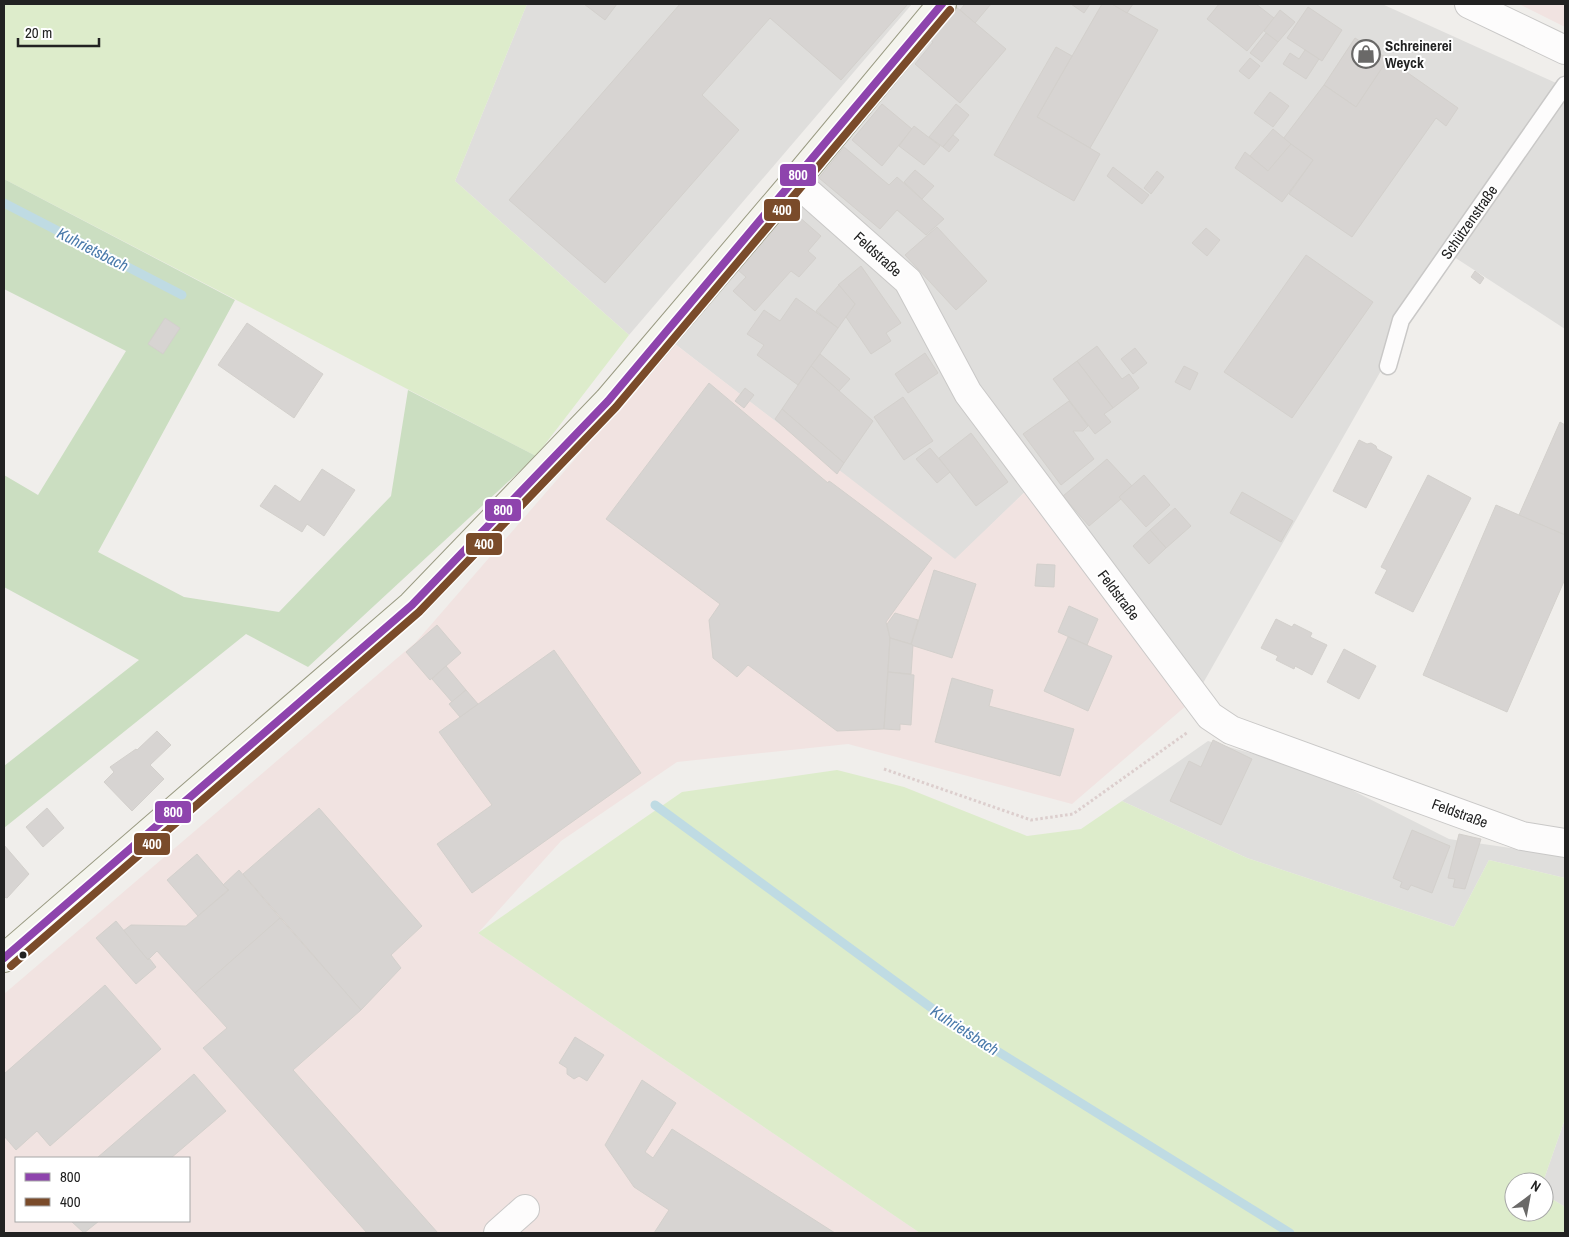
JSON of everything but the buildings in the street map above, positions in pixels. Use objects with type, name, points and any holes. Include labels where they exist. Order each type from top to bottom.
[{"type":"main road","points":[[4,958],[412,605],[608,401],[942,4]]},
{"type":"street","points":[[1469,4],[1565,50]]},
{"type":"street","name":"Feldstraße","points":[[795,181],[908,281],[968,393],[1210,716],[1231,730],[1522,836],[1565,843]]},
{"type":"street","points":[[498,1233],[525,1208]]},
{"type":"lane","name":"Schützenstraße","points":[[1388,366],[1401,320],[1565,85]]},
{"type":"path","points":[[884,769],[1031,820],[1073,814],[1210,716]]},
{"type":"shaded area","points":[[527,4],[912,4],[629,335],[455,181]]},
{"type":"shaded area","points":[[951,4],[1382,4],[1565,87],[1565,329],[1448,253],[1194,699],[1032,485],[955,560],[675,344]]},
{"type":"shaded area","points":[[1519,4],[1565,4],[1565,27]]},
{"type":"shaded area","points":[[675,344],[955,559],[1032,485],[1194,699],[1072,804],[848,744],[677,762],[561,841],[478,933],[920,1233],[4,1233],[4,994],[416,642]]},
{"type":"shaded area","points":[[1208,741],[1316,772],[1449,839],[1565,856],[1565,878],[1489,860],[1454,927],[1247,858],[1122,801]]},
{"type":"shaded area","points":[[1565,1119],[1565,1207],[1554,1200],[1554,1172],[1546,1172]]},
{"type":"green space","points":[[4,4],[527,4],[455,181],[629,335],[536,456],[4,179]]},
{"type":"green space","points":[[4,179],[235,300],[98,552],[184,597],[279,612],[391,496],[408,390],[536,456],[308,667],[246,634],[4,828],[4,766],[139,660],[4,587],[4,475],[38,495],[126,351],[4,289]]},
{"type":"green space","points":[[837,770],[904,787],[1027,836],[1081,829],[1122,801],[1247,858],[1454,927],[1489,860],[1565,878],[1565,1119],[1546,1172],[1504,1172],[1504,1222],[1554,1222],[1554,1200],[1565,1207],[1565,1233],[920,1233],[478,933],[682,792]]},
{"type":"waterway","name":"Kuhrietsbach","points":[[4,203],[182,295]]},
{"type":"waterway","name":"Kuhrietsbach","points":[[655,805],[952,1023],[1290,1233]]},
{"type":"transit line","name":"800","points":[[4,958],[412,605],[608,401],[942,4]]},
{"type":"transit line","name":"400","points":[[11,966],[419,612],[616,407],[950,10]]},
{"type":"place","name":"Schreinerei Weyck","points":[[1366,54]]}]
